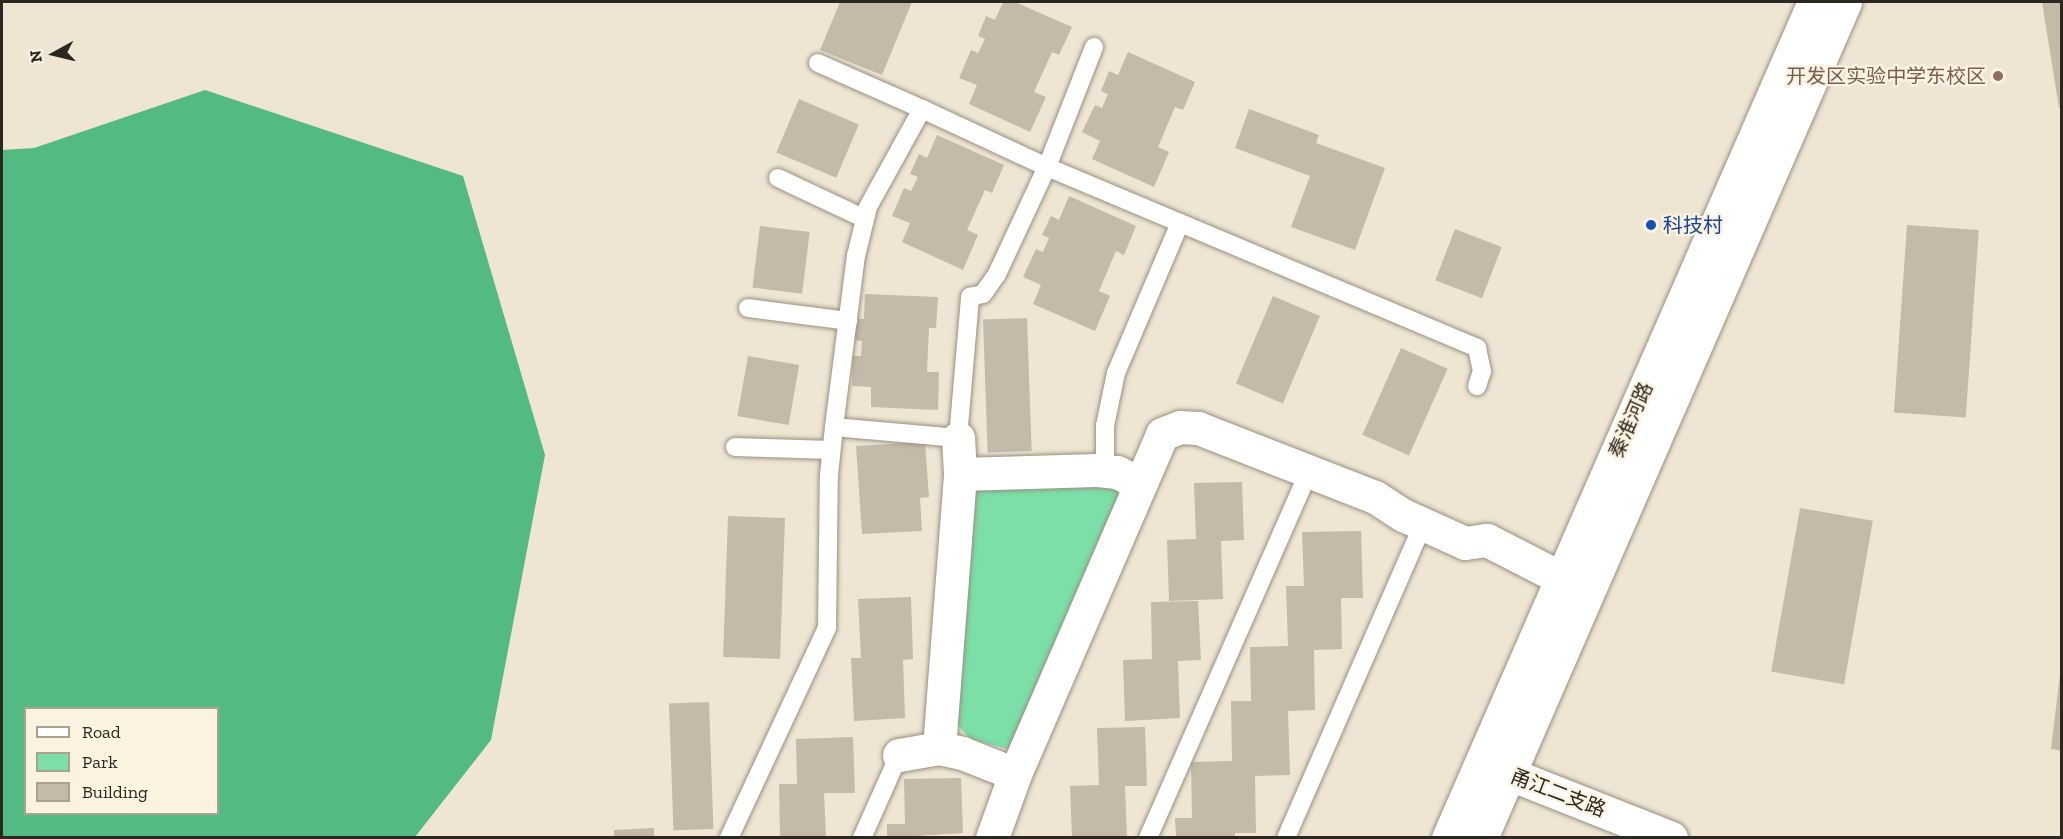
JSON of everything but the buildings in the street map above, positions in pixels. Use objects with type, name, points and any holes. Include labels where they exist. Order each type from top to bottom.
[{"type":"main road","name":"秦淮河路","points":[[1481,837],[1493,768],[1561,578],[1814,2]]},
{"type":"main road","name":"秦淮河路","points":[[1448,837],[1493,768],[1845,2]]},
{"type":"main road","points":[[992,837],[1014,774],[1138,483],[1162,434],[1180,427],[1198,428],[1375,497],[1423,524],[1465,543],[1486,540],[1561,578]]},
{"type":"main road","points":[[939,748],[960,474],[958,438]]},
{"type":"main road","points":[[960,474],[1105,471],[1138,483]]},
{"type":"main road","points":[[899,755],[939,748],[962,753],[1014,774]]},
{"type":"main road","name":"甬江二支路","points":[[1493,768],[1671,837]]},
{"type":"lane","points":[[834,427],[958,438],[970,297],[983,294],[997,274],[1047,167],[1094,47]]},
{"type":"lane","points":[[818,63],[1047,167],[1477,348],[1482,371],[1477,386]]},
{"type":"lane","points":[[729,837],[827,628],[831,450],[848,321],[865,219],[922,109]]},
{"type":"lane","points":[[778,178],[865,219]]},
{"type":"lane","points":[[1105,471],[1105,426],[1116,373],[1180,223]]},
{"type":"lane","points":[[748,308],[848,321]]},
{"type":"lane","points":[[735,447],[831,450]]},
{"type":"lane","points":[[1148,837],[1309,471]]},
{"type":"lane","points":[[1286,837],[1423,524]]},
{"type":"lane","points":[[862,837],[899,755]]},
{"type":"green space","points":[[205,90],[463,176],[545,455],[491,740],[415,837],[2,837],[2,150],[34,148]]},
{"type":"green space","points":[[1098,481],[1117,491],[1122,499],[1013,746],[1007,749],[971,739],[956,724],[971,483]]},
{"type":"place","name":"开发区实验中学东校区","points":[[1998,76]]},
{"type":"place","name":"科技村","points":[[1651,225]]}]
